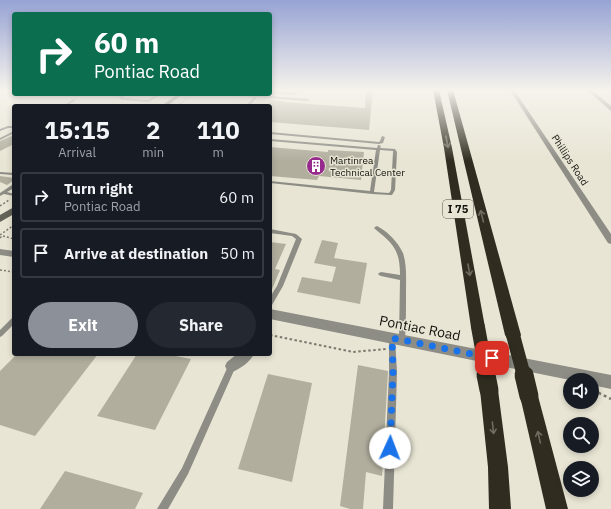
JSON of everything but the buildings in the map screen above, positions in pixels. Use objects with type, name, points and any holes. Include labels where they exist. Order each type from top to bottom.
[{"type":"highway","name":"I 75","points":[[441,114],[489,390],[498,467],[505,509]]},
{"type":"highway","name":"I 75","points":[[456,114],[557,509]]},
{"type":"highway","points":[[498,467],[500,509]]},
{"type":"highway","points":[[548,475],[563,509]]},
{"type":"main road","points":[[0,219],[12,211]]},
{"type":"street","name":"Phillips Road","points":[[528,114],[611,240]]},
{"type":"street","points":[[0,252],[12,254]]},
{"type":"street","name":"Pontiac Road","points":[[272,314],[395,343],[611,382]]},
{"type":"street","points":[[232,360],[241,356]]},
{"type":"lane","points":[[0,130],[12,127]]},
{"type":"lane","points":[[0,139],[12,133]]},
{"type":"lane","points":[[272,134],[379,142]]},
{"type":"lane","points":[[372,193],[379,142],[382,142],[383,137]]},
{"type":"lane","points":[[272,140],[391,150],[395,152],[393,190],[390,194],[385,195],[272,182]]},
{"type":"lane","points":[[0,173],[12,174]]},
{"type":"lane","points":[[2,194],[12,187]]},
{"type":"lane","points":[[2,194],[12,196]]},
{"type":"lane","points":[[377,228],[393,240],[398,247],[403,267],[393,372],[388,509]]},
{"type":"lane","points":[[272,231],[294,235],[299,239],[280,286],[272,300]]},
{"type":"lane","points":[[381,274],[403,278]]},
{"type":"lane","points":[[0,334],[12,322]]},
{"type":"lane","points":[[162,509],[186,471],[232,360]]},
{"type":"path","points":[[0,206],[12,197]]},
{"type":"path","points":[[0,235],[12,226]]},
{"type":"path","points":[[0,235],[12,238]]},
{"type":"path","points":[[0,270],[12,272]]},
{"type":"path","points":[[272,335],[353,352],[373,349],[395,343]]},
{"type":"path","points":[[599,393],[611,399]]},
{"type":"place","name":"Martinrea Technical Center","points":[[316,166]]},
{"type":"route","points":[[390,448],[393,372],[392,338],[492,358]]}]
